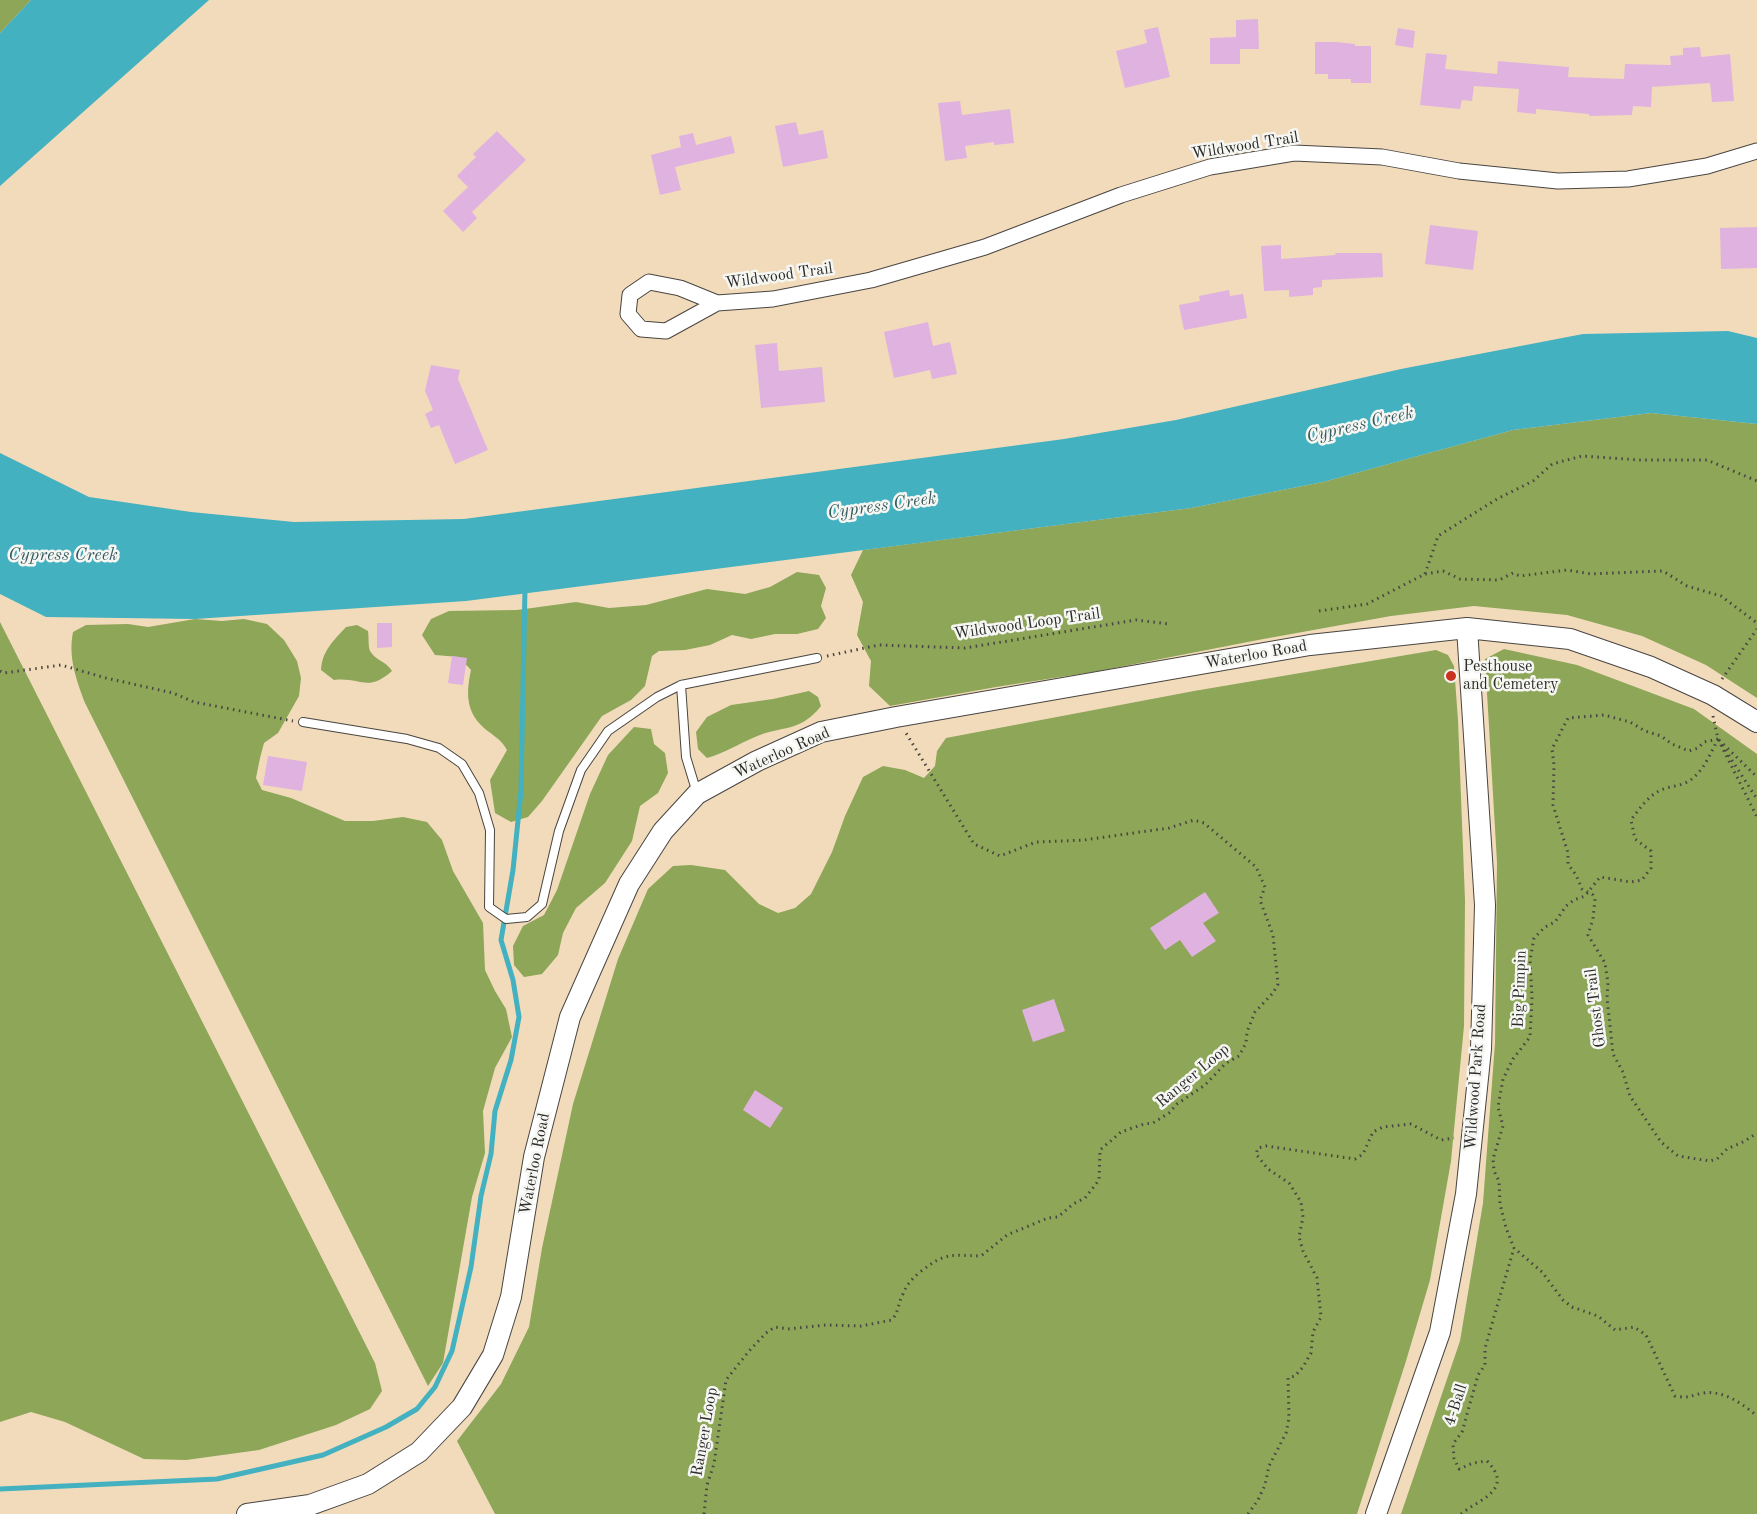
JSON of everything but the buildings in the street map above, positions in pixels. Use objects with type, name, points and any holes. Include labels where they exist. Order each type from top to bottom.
[{"type":"street","name":"Wildwood Trail","points":[[717,303],[773,298],[871,280],[985,248],[1121,195],[1210,167],[1294,153],[1382,157],[1459,171],[1558,181],[1628,178],[1707,166],[1757,151]]},
{"type":"street","points":[[649,282],[680,288],[717,303],[666,331],[641,329],[628,314],[630,295],[649,282]]},
{"type":"street","name":"Waterloo Road","points":[[247,1514],[310,1505],[368,1484],[419,1452],[462,1407],[493,1355],[511,1297],[534,1157],[570,1017],[629,884],[663,831],[697,794],[757,761],[821,732],[896,717],[1310,645],[1467,628],[1570,639],[1650,667],[1713,695],[1757,722]]},
{"type":"street","name":"Wildwood Park Road","points":[[1376,1514],[1440,1332],[1466,1194],[1472,1138],[1481,1049],[1485,905],[1467,628]]},
{"type":"lane","points":[[303,722],[417,742],[439,748],[462,764],[479,793],[490,830],[489,907],[506,919],[527,917],[542,904],[559,831],[581,770],[608,731],[657,697],[681,685],[817,658]]},
{"type":"lane","points":[[681,685],[686,757],[697,794]]},
{"type":"path","points":[[1425,574],[1438,536],[1497,499],[1533,481],[1552,464],[1582,456],[1640,460],[1707,460],[1757,482]]},
{"type":"path","points":[[1319,610],[1367,604],[1425,574],[1443,571],[1460,579],[1499,580],[1512,573],[1520,576],[1567,570],[1591,573],[1663,571],[1688,586],[1721,596],[1757,623]]},
{"type":"path","name":"Wildwood Loop Trail","points":[[817,658],[879,645],[965,648],[1136,620],[1169,624]]},
{"type":"path","points":[[1,673],[61,665],[173,693],[194,702],[303,722]]},
{"type":"path","name":"Ghost Trail","points":[[1718,739],[1704,742],[1698,748],[1689,751],[1630,722],[1604,715],[1568,718],[1552,749],[1553,806],[1568,853],[1568,864],[1582,889],[1595,899],[1593,919],[1588,935],[1605,963],[1613,1054],[1623,1072],[1630,1096],[1640,1113],[1661,1142],[1678,1156],[1710,1161],[1717,1159],[1727,1149],[1746,1141],[1757,1132]]},
{"type":"path","name":"Ranger Loop","points":[[704,1514],[726,1380],[765,1333],[775,1327],[788,1329],[826,1325],[861,1326],[892,1320],[898,1313],[899,1302],[910,1281],[937,1258],[956,1255],[981,1256],[1007,1235],[1048,1218],[1058,1217],[1073,1204],[1085,1198],[1099,1180],[1100,1150],[1121,1132],[1144,1124],[1153,1124],[1205,1085],[1227,1063],[1239,1056],[1246,1043],[1247,1032],[1255,1012],[1273,993],[1278,984],[1273,935],[1260,900],[1265,887],[1256,867],[1204,823],[1194,820],[1169,828],[1084,840],[1036,842],[1000,856],[974,844],[896,717]]},
{"type":"path","points":[[1718,739],[1757,777]]},
{"type":"path","points":[[1718,739],[1738,766],[1745,782],[1757,799]]},
{"type":"path","points":[[1718,739],[1757,817]]},
{"type":"path","name":"Big Pimpin","points":[[1718,739],[1706,765],[1698,773],[1688,782],[1652,795],[1631,820],[1635,839],[1651,851],[1651,868],[1642,880],[1631,882],[1600,877],[1588,892],[1566,906],[1555,922],[1545,927],[1534,938],[1530,960],[1532,998],[1530,1037],[1513,1059],[1503,1079],[1498,1107],[1503,1126],[1502,1135],[1494,1152],[1494,1171],[1501,1191],[1500,1204],[1506,1228],[1514,1248],[1542,1272],[1563,1300],[1572,1307],[1598,1316],[1615,1330],[1634,1327],[1646,1335],[1675,1396],[1685,1398],[1704,1393],[1720,1394],[1737,1401],[1757,1416]]},
{"type":"path","points":[[1248,1514],[1258,1500],[1265,1485],[1269,1466],[1286,1433],[1288,1378],[1295,1376],[1311,1353],[1313,1332],[1321,1317],[1317,1278],[1299,1238],[1303,1217],[1301,1202],[1288,1183],[1268,1169],[1256,1154],[1258,1148],[1266,1146],[1354,1159],[1363,1154],[1373,1132],[1383,1127],[1411,1124],[1442,1140],[1472,1138],[1483,1140],[1494,1152]]},
{"type":"path","name":"4-Ball","points":[[1461,1514],[1491,1494],[1497,1477],[1495,1470],[1487,1461],[1459,1469],[1454,1458],[1453,1444],[1462,1432],[1478,1375],[1485,1365],[1485,1348],[1514,1248]]},
{"type":"green space","points":[[0,0],[31,0],[0,33]]},
{"type":"green space","points":[[1651,413],[1757,424],[1757,698],[1706,665],[1642,636],[1567,615],[1474,606],[1391,616],[1099,671],[890,706],[869,686],[871,661],[857,635],[863,602],[851,575],[863,550],[1191,508],[1323,482],[1513,430]]},
{"type":"green space","points":[[797,572],[819,575],[826,588],[821,606],[826,618],[818,629],[797,634],[775,634],[751,639],[732,635],[710,645],[685,650],[659,651],[652,656],[645,686],[631,700],[602,716],[542,801],[528,817],[511,822],[495,813],[490,780],[507,750],[475,718],[468,698],[471,670],[459,657],[435,655],[422,635],[431,619],[449,611],[517,610],[576,602],[609,608],[646,605],[707,589],[745,594],[770,587]]},
{"type":"green space","points":[[195,619],[222,621],[244,619],[267,624],[284,640],[297,661],[301,678],[299,696],[278,733],[264,743],[256,778],[262,790],[291,798],[345,821],[373,821],[403,817],[427,822],[442,840],[453,871],[483,923],[485,970],[506,1009],[512,1037],[495,1068],[483,1111],[485,1153],[472,1197],[443,1363],[428,1386],[85,703],[76,677],[72,659],[73,632],[86,625],[128,624],[148,627]]},
{"type":"green space","points":[[0,622],[375,1363],[382,1391],[370,1409],[336,1425],[259,1450],[186,1460],[144,1459],[65,1422],[31,1412],[0,1422]]},
{"type":"green space","points":[[357,625],[368,631],[369,649],[372,654],[392,671],[383,678],[370,683],[334,680],[321,670],[324,657],[329,646],[346,627]]},
{"type":"green space","points":[[1504,649],[1577,665],[1694,709],[1757,754],[1757,1514],[1401,1514],[1460,1341],[1483,1203],[1495,1043],[1497,862],[1485,659]]},
{"type":"green space","points":[[1436,650],[1448,655],[1454,666],[1465,900],[1464,1026],[1451,1161],[1430,1280],[1357,1514],[495,1514],[457,1441],[501,1384],[529,1327],[542,1248],[573,1104],[618,959],[648,889],[673,866],[691,865],[725,870],[759,904],[778,913],[795,908],[811,894],[832,852],[863,777],[883,766],[905,770],[924,778],[935,766],[937,751],[946,738],[1194,691]]},
{"type":"green space","points":[[809,691],[818,697],[821,706],[806,721],[765,733],[707,758],[698,749],[696,732],[707,717],[731,705]]},
{"type":"green space","points":[[634,727],[651,729],[654,744],[665,753],[668,773],[658,793],[640,806],[632,841],[605,883],[576,908],[563,933],[558,955],[542,974],[524,977],[514,965],[513,946],[523,926],[544,915],[557,890],[590,794],[608,755]]},
{"type":"water","points":[[31,0],[209,0],[0,186],[0,33]]},
{"type":"water","name":"Cypress Creek","points":[[1728,331],[1757,338],[1757,424],[1651,413],[1513,430],[1323,482],[1191,508],[466,601],[195,619],[46,617],[0,594],[0,453],[89,497],[191,512],[294,522],[464,519],[1064,439],[1176,420],[1401,369],[1583,334]]},
{"type":"waterway","points":[[0,1489],[217,1479],[323,1455],[386,1427],[417,1409],[435,1387],[452,1351],[471,1267],[481,1196],[491,1154],[495,1111],[511,1060],[519,1017],[513,980],[501,940],[513,870],[521,791],[525,588]]},
{"type":"place","name":"Pesthouse and Cemetery","points":[[1451,676]]}]
